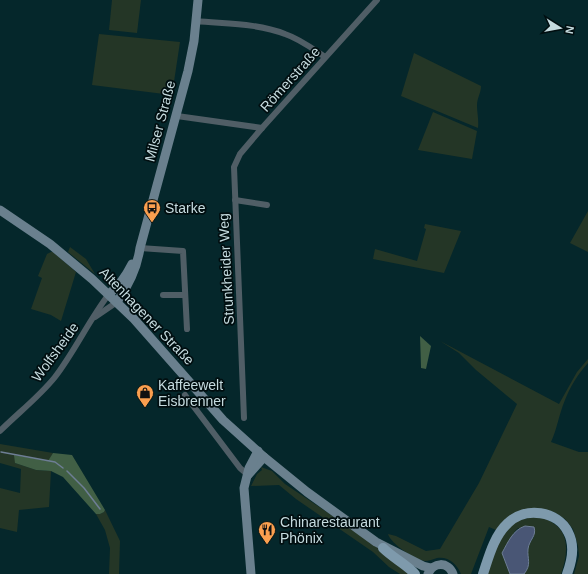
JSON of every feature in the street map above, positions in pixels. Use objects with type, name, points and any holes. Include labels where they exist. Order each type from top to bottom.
[{"type":"main road","name":"Milser Straße","points":[[117,302],[138,264],[140,248],[188,71],[194,41],[198,0]]},
{"type":"main road","name":"Altenhagener Straße","points":[[0,210],[35,233],[64,255],[117,302],[134,319],[223,420],[261,454],[307,492],[380,545],[428,572]]},
{"type":"main road","name":"Milser Straße","points":[[108,294],[124,279],[140,248]]},
{"type":"main road","points":[[251,574],[244,494],[245,481],[252,461],[261,454]]},
{"type":"main road","points":[[482,574],[500,532],[509,522],[518,516],[532,513],[554,517],[563,524],[569,533],[572,555],[568,574]]},
{"type":"main road","points":[[557,514],[563,519],[571,530],[576,542],[577,554],[568,574]]},
{"type":"main road","points":[[380,545],[392,557],[415,574]]},
{"type":"main road","points":[[428,572],[435,566],[442,564],[448,566],[453,574]]},
{"type":"street","name":"Römerstraße","points":[[177,116],[262,128],[377,0]]},
{"type":"street","points":[[196,21],[251,26],[275,30],[297,39],[325,57]]},
{"type":"street","name":"Strunkheider Weg","points":[[244,418],[234,200],[234,167],[236,161],[262,128]]},
{"type":"street","points":[[234,200],[267,205]]},
{"type":"street","points":[[140,248],[183,251],[187,329]]},
{"type":"street","name":"Wolfsheide","points":[[0,431],[54,378],[108,294]]},
{"type":"street","points":[[163,295],[185,295]]},
{"type":"street","name":"Wolfsheide","points":[[92,320],[117,302]]},
{"type":"street","points":[[185,395],[240,468],[248,475]]},
{"type":"green space","points":[[112,0],[141,0],[137,33],[109,30]]},
{"type":"green space","points":[[99,34],[180,42],[172,95],[92,85]]},
{"type":"green space","points":[[414,53],[481,86],[477,102],[478,128],[401,96]]},
{"type":"green space","points":[[433,112],[477,131],[472,159],[418,150]]},
{"type":"green space","points":[[588,211],[588,252],[570,243]]},
{"type":"green space","points":[[425,224],[461,231],[444,273],[373,259],[375,249],[417,261],[426,229],[424,228]]},
{"type":"green space","points":[[70,247],[86,259],[95,274],[68,252]]},
{"type":"green space","points":[[53,252],[76,272],[61,321],[51,315],[31,309],[42,278],[38,276],[47,254]]},
{"type":"green space","points":[[420,336],[431,346],[426,369],[421,368]]},
{"type":"green space","points":[[440,341],[559,404],[577,372],[588,359],[588,363],[572,385],[567,395],[551,442],[579,452],[588,452],[588,574],[574,574],[579,556],[573,529],[565,519],[554,512],[531,510],[496,530],[489,527],[471,574],[461,574],[455,564],[445,558],[425,561],[420,560],[398,546],[390,538],[388,534],[396,536],[426,551],[440,549],[479,483],[517,404],[476,370],[459,353]]},
{"type":"green space","points":[[0,444],[53,453],[48,462],[15,463],[36,470],[51,471],[49,507],[19,510],[17,532],[0,528],[0,488],[20,493],[21,469],[0,463]]},
{"type":"green space","points":[[53,453],[72,455],[105,510],[104,512],[96,514],[63,477],[51,471],[36,470],[15,463],[14,455],[48,461]]},
{"type":"green space","points":[[261,467],[272,471],[285,484],[370,541],[369,543],[374,544],[412,574],[400,574],[389,567],[373,552],[296,499],[279,485],[251,486],[257,474],[262,470]]},
{"type":"green space","points":[[105,510],[120,541],[119,574],[109,574],[110,548],[105,530],[96,514],[100,514]]},
{"type":"green space","points":[[536,516],[551,522],[563,533],[566,553],[561,574],[524,574],[529,564],[528,547],[534,537],[518,528],[502,553],[510,574],[487,574],[493,549],[512,522]]},
{"type":"water","points":[[525,526],[534,527],[535,530],[528,549],[528,567],[524,574],[510,574],[502,553],[514,533]]},
{"type":"waterway","points":[[1,452],[55,462],[63,468]]},
{"type":"waterway","points":[[67,471],[84,488],[100,509]]},
{"type":"place","name":"Starke","points":[[152,223]]},
{"type":"place","name":"Kaffeewelt Eisbrenner","points":[[145,408]]},
{"type":"place","name":"Chinarestaurant Phönix","points":[[267,545]]}]
